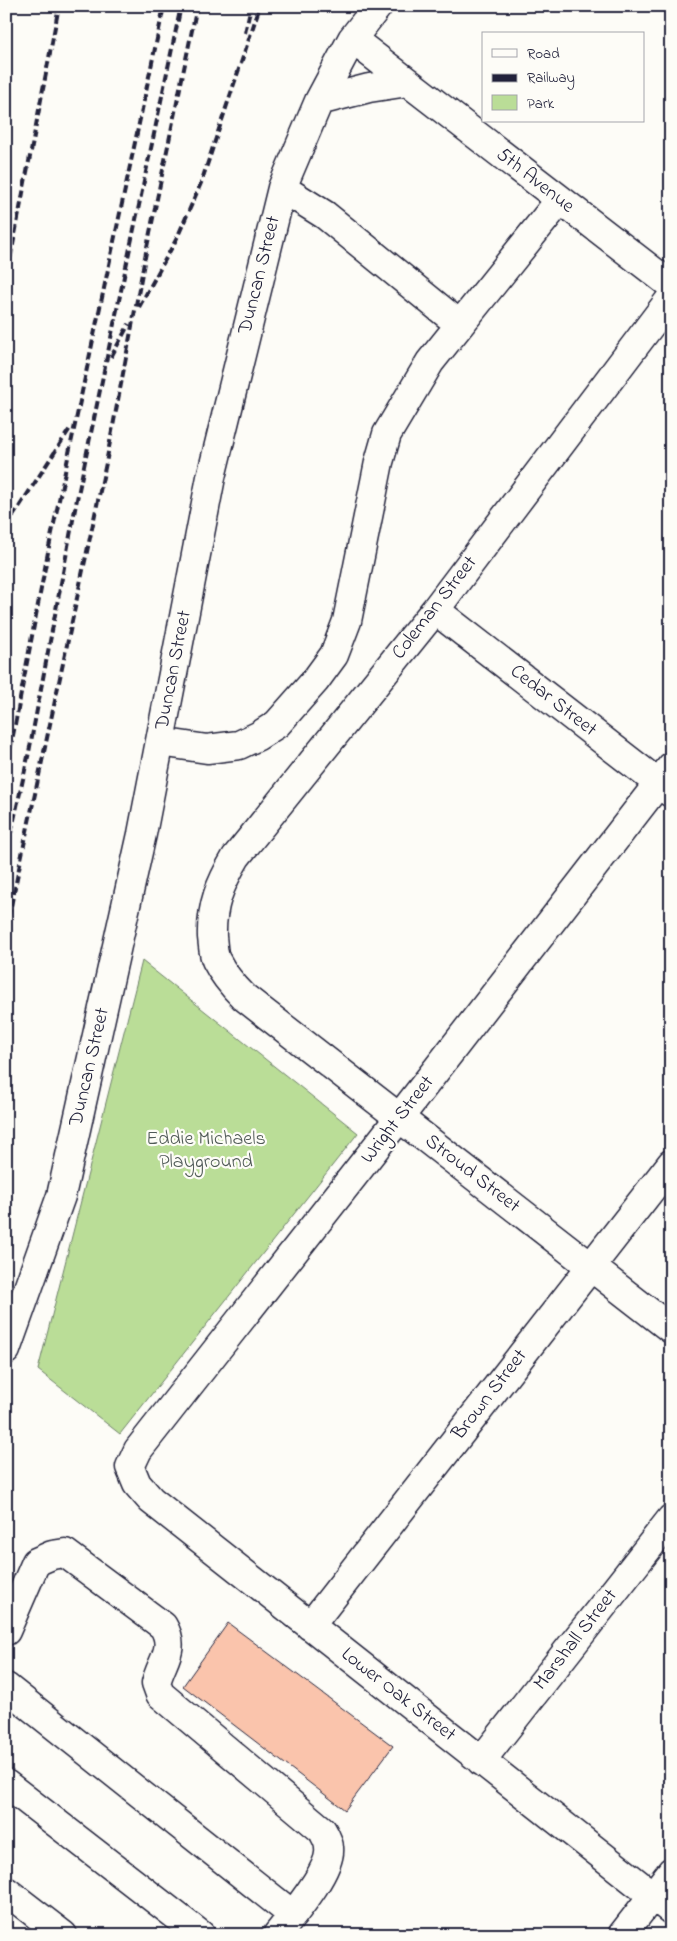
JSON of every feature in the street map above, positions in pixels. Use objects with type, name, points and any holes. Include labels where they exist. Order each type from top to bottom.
[{"type":"street","name":"Duncan Street","points":[[6,1350],[61,1196],[142,834],[211,477],[282,188],[319,101],[352,39],[378,6]]},
{"type":"street","name":"5th Avenue","points":[[352,39],[671,285]]},
{"type":"street","points":[[319,101],[369,88],[408,82]]},
{"type":"street","points":[[282,188],[325,215],[459,324]]},
{"type":"street","points":[[160,742],[207,749],[239,744],[258,736],[277,724],[315,682],[334,655],[347,621],[378,462],[387,434],[430,362],[560,200]]},
{"type":"street","name":"Coleman Street","points":[[212,923],[214,905],[222,880],[236,857],[434,610],[671,298]]},
{"type":"street","name":"Cedar Street","points":[[434,610],[666,781]]},
{"type":"street","name":"Wright Street","points":[[132,1474],[130,1467],[138,1450],[666,781]]},
{"type":"street","name":"Stroud Street","points":[[212,923],[215,958],[228,980],[244,997],[671,1329]]},
{"type":"street","name":"Brown Street","points":[[310,1626],[671,1164]]},
{"type":"street","name":"Lower Oak Street","points":[[132,1474],[151,1500],[662,1903]]},
{"type":"street","name":"Marshall Street","points":[[481,1761],[671,1519]]},
{"type":"street","points":[[6,1631],[36,1562],[52,1555],[65,1553],[163,1626],[170,1637],[170,1648],[156,1683],[160,1694],[322,1830],[330,1850],[318,1880],[285,1925],[6,1687]]},
{"type":"street","points":[[6,1784],[201,1935]]},
{"type":"street","points":[[622,1935],[662,1903],[671,1872]]},
{"type":"street","points":[[6,1891],[63,1935]]},
{"type":"green space","name":"Eddie Michaels Playground","points":[[142,961],[358,1133],[120,1434],[38,1370]]},
{"type":"building","points":[[228,1623],[393,1746],[345,1810],[183,1686]]},
{"type":"railway","points":[[6,281],[59,6]]},
{"type":"railway","points":[[6,772],[49,547],[164,6]]},
{"type":"railway","points":[[6,856],[29,752],[76,504],[181,6]]},
{"type":"railway","points":[[6,929],[106,463],[147,247],[197,6]]},
{"type":"railway","points":[[245,33],[251,6]]},
{"type":"railway","points":[[139,307],[177,238],[201,183],[260,6]]},
{"type":"railway","points":[[111,357],[129,324]]},
{"type":"railway","points":[[6,527],[71,427]]}]
